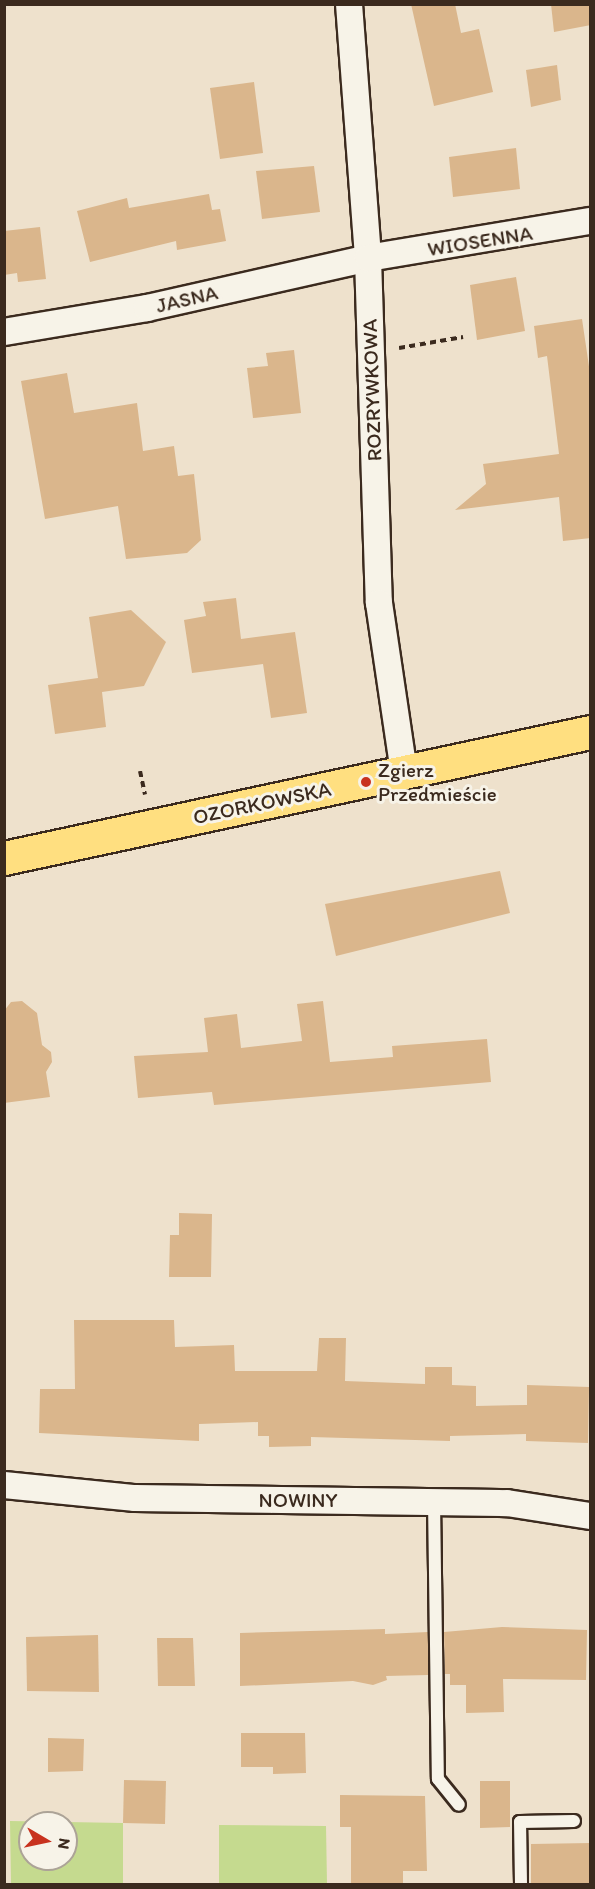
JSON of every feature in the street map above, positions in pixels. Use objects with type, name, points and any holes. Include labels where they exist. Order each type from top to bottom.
[{"type":"main road","name":"OZORKOWSKA","points":[[4,858],[591,732]]},
{"type":"street","name":"ROZRYWKOWA","points":[[350,4],[368,258],[380,603],[404,773]]},
{"type":"street","name":"WIOSENNA","points":[[368,258],[591,221]]},
{"type":"street","name":"JASNA","points":[[4,332],[147,308],[368,258]]},
{"type":"street","name":"NOWINY","points":[[4,1485],[135,1498],[507,1503],[591,1516]]},
{"type":"lane","points":[[434,1501],[438,1779],[459,1805]]},
{"type":"lane","points":[[521,1884],[520,1822],[574,1821]]},
{"type":"path","points":[[371,352],[463,337]]},
{"type":"path","points":[[140,771],[146,801]]},
{"type":"green space","points":[[10,1821],[18,1821],[18,1871],[78,1871],[78,1822],[123,1823],[123,1884],[11,1884]]},
{"type":"green space","points":[[219,1825],[326,1826],[327,1884],[219,1884]]},
{"type":"building","points":[[411,4],[455,4],[461,33],[479,29],[493,92],[434,106]]},
{"type":"building","points":[[551,4],[591,4],[591,25],[554,32]]},
{"type":"building","points":[[557,65],[561,100],[531,107],[526,70]]},
{"type":"building","points":[[254,82],[263,153],[220,159],[210,88]]},
{"type":"building","points":[[516,148],[520,189],[453,197],[449,157]]},
{"type":"building","points":[[314,166],[320,212],[262,219],[256,171]]},
{"type":"building","points":[[209,194],[212,210],[220,209],[226,241],[177,250],[176,241],[90,262],[77,211],[127,198],[129,208]]},
{"type":"building","points":[[40,227],[46,279],[18,282],[17,273],[4,275],[4,231]]},
{"type":"building","points":[[516,277],[525,331],[477,340],[470,285]]},
{"type":"building","points":[[582,319],[591,380],[591,538],[563,541],[559,497],[455,510],[486,484],[483,464],[559,454],[547,356],[538,358],[534,326]]},
{"type":"building","points":[[294,350],[301,413],[253,418],[247,368],[268,366],[266,353]]},
{"type":"building","points":[[67,373],[74,413],[137,403],[143,451],[174,446],[178,476],[194,474],[201,540],[187,553],[126,559],[118,506],[45,519],[21,381]]},
{"type":"building","points":[[236,598],[241,639],[295,632],[307,713],[271,718],[263,664],[192,673],[184,620],[206,616],[203,602]]},
{"type":"building","points":[[131,610],[166,642],[144,686],[102,692],[106,727],[55,734],[48,685],[98,678],[89,617]]},
{"type":"building","points":[[500,871],[510,913],[336,956],[325,904]]},
{"type":"building","points":[[22,1001],[37,1013],[42,1045],[51,1052],[52,1062],[46,1072],[50,1097],[4,1103],[4,1011],[11,1002]]},
{"type":"building","points":[[323,1001],[330,1062],[393,1057],[392,1046],[487,1039],[491,1082],[214,1105],[212,1092],[138,1098],[134,1056],[208,1052],[204,1018],[237,1014],[241,1048],[302,1041],[297,1004]]},
{"type":"building","points":[[179,1213],[212,1214],[211,1277],[169,1277],[170,1235],[179,1235]]},
{"type":"building","points":[[74,1320],[174,1320],[175,1347],[234,1345],[235,1371],[317,1371],[319,1338],[346,1338],[345,1381],[425,1384],[425,1367],[452,1367],[452,1385],[476,1386],[476,1406],[527,1405],[527,1385],[589,1387],[588,1443],[526,1441],[526,1434],[450,1436],[450,1441],[311,1437],[311,1446],[269,1447],[269,1436],[258,1436],[258,1422],[199,1424],[199,1441],[39,1433],[40,1389],[75,1389]]},
{"type":"building","points":[[502,1627],[587,1630],[586,1680],[503,1679],[504,1712],[466,1713],[466,1685],[450,1685],[450,1674],[445,1674],[444,1632]]},
{"type":"building","points":[[385,1629],[385,1634],[428,1632],[428,1675],[386,1676],[387,1680],[373,1685],[353,1681],[240,1686],[240,1633]]},
{"type":"building","points":[[98,1635],[99,1692],[27,1691],[26,1637]]},
{"type":"building","points":[[157,1638],[193,1638],[195,1686],[158,1686]]},
{"type":"building","points":[[241,1733],[305,1733],[306,1773],[273,1774],[273,1767],[241,1767]]},
{"type":"building","points":[[48,1738],[84,1739],[83,1771],[48,1772]]},
{"type":"building","points":[[124,1780],[166,1781],[165,1824],[123,1823]]},
{"type":"building","points":[[480,1781],[510,1781],[510,1827],[480,1828]]},
{"type":"building","points":[[340,1795],[425,1796],[427,1871],[403,1871],[403,1884],[351,1884],[351,1827],[340,1827]]},
{"type":"building","points":[[591,1843],[591,1884],[531,1884],[531,1844]]},
{"type":"place","name":"Zgierz Przedmieście","points":[[366,782]]}]
